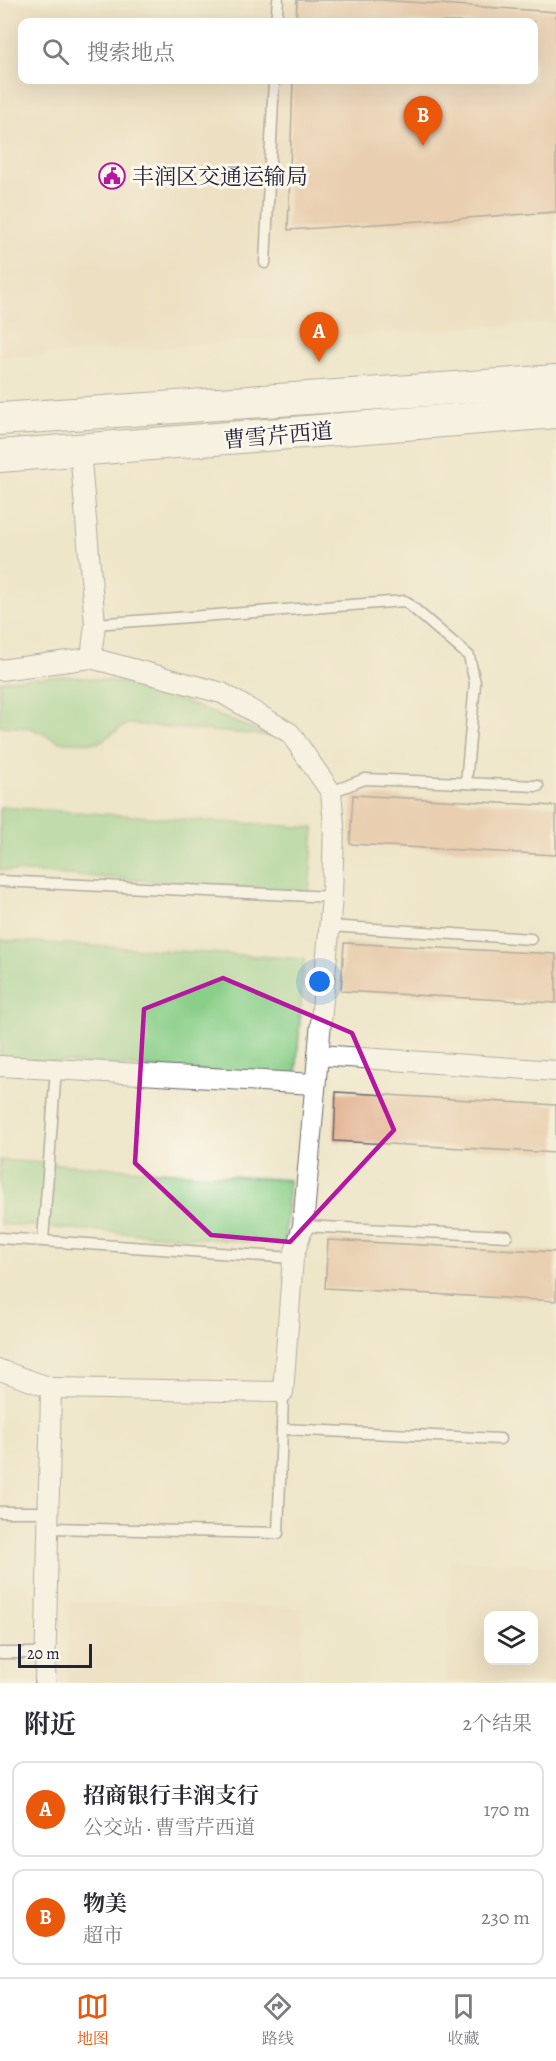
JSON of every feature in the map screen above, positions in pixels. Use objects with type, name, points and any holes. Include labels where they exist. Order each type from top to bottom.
[{"type":"main road","name":"曹雪芹西道","points":[[0,419],[556,381]]},
{"type":"main road","name":"曹雪芹西道","points":[[0,456],[556,412]]},
{"type":"street","points":[[80,450],[95,624],[91,658]]},
{"type":"street","points":[[0,670],[91,658],[222,693],[290,733],[331,792],[334,825],[332,897],[303,1226],[293,1257],[283,1392],[51,1388],[0,1370]]},
{"type":"street","points":[[318,1055],[556,1071]]},
{"type":"street","points":[[0,1066],[315,1084]]},
{"type":"street","points":[[45,1683],[51,1388]]},
{"type":"lane","points":[[276,18],[278,0]]},
{"type":"lane","points":[[265,263],[274,84]]},
{"type":"lane","points":[[95,624],[405,602],[469,656],[475,683],[466,783]]},
{"type":"lane","points":[[331,792],[365,779],[538,786]]},
{"type":"lane","points":[[0,881],[332,897]]},
{"type":"lane","points":[[329,926],[531,939]]},
{"type":"lane","points":[[43,1240],[56,1069]]},
{"type":"lane","points":[[303,1226],[507,1236]]},
{"type":"lane","points":[[0,1238],[293,1257]]},
{"type":"lane","points":[[0,1512],[49,1520],[278,1533],[283,1392]]},
{"type":"lane","points":[[282,1429],[500,1439]]},
{"type":"lane","points":[[0,1653],[46,1653]]},
{"type":"highlighted area","points":[[223,978],[352,1033],[394,1130],[290,1242],[211,1235],[135,1163],[144,1009]]},
{"type":"shaded area","points":[[255,0],[556,0],[556,322],[0,358],[0,2],[236,17],[254,16]]},
{"type":"shaded area","points":[[451,1560],[556,1566],[556,1683],[447,1683]]},
{"type":"shaded area","points":[[70,1602],[302,1607],[302,1683],[67,1683]]},
{"type":"green space","points":[[66,676],[139,684],[271,736],[127,724],[98,743],[60,742],[31,728],[0,726],[0,682]]},
{"type":"green space","points":[[0,807],[314,828],[309,892],[0,870]]},
{"type":"green space","points":[[0,940],[304,959],[296,1077],[0,1058]]},
{"type":"green space","points":[[0,1160],[289,1180],[284,1244],[0,1224]]},
{"type":"building","points":[[297,0],[380,0],[556,12],[556,212],[288,230],[293,84],[538,84],[538,18],[296,18]]},
{"type":"building","points":[[353,795],[556,806],[556,855],[350,844]]},
{"type":"building","points":[[344,943],[556,954],[556,1003],[341,991]]},
{"type":"building","points":[[336,1092],[556,1105],[556,1153],[334,1141]]},
{"type":"building","points":[[328,1240],[556,1252],[556,1301],[325,1288]]},
{"type":"place","name":"物美","points":[[423,146]]},
{"type":"place","name":"丰润区交通运输局","points":[[112,176]]},
{"type":"place","name":"招商银行丰润支行","points":[[319,362]]}]
